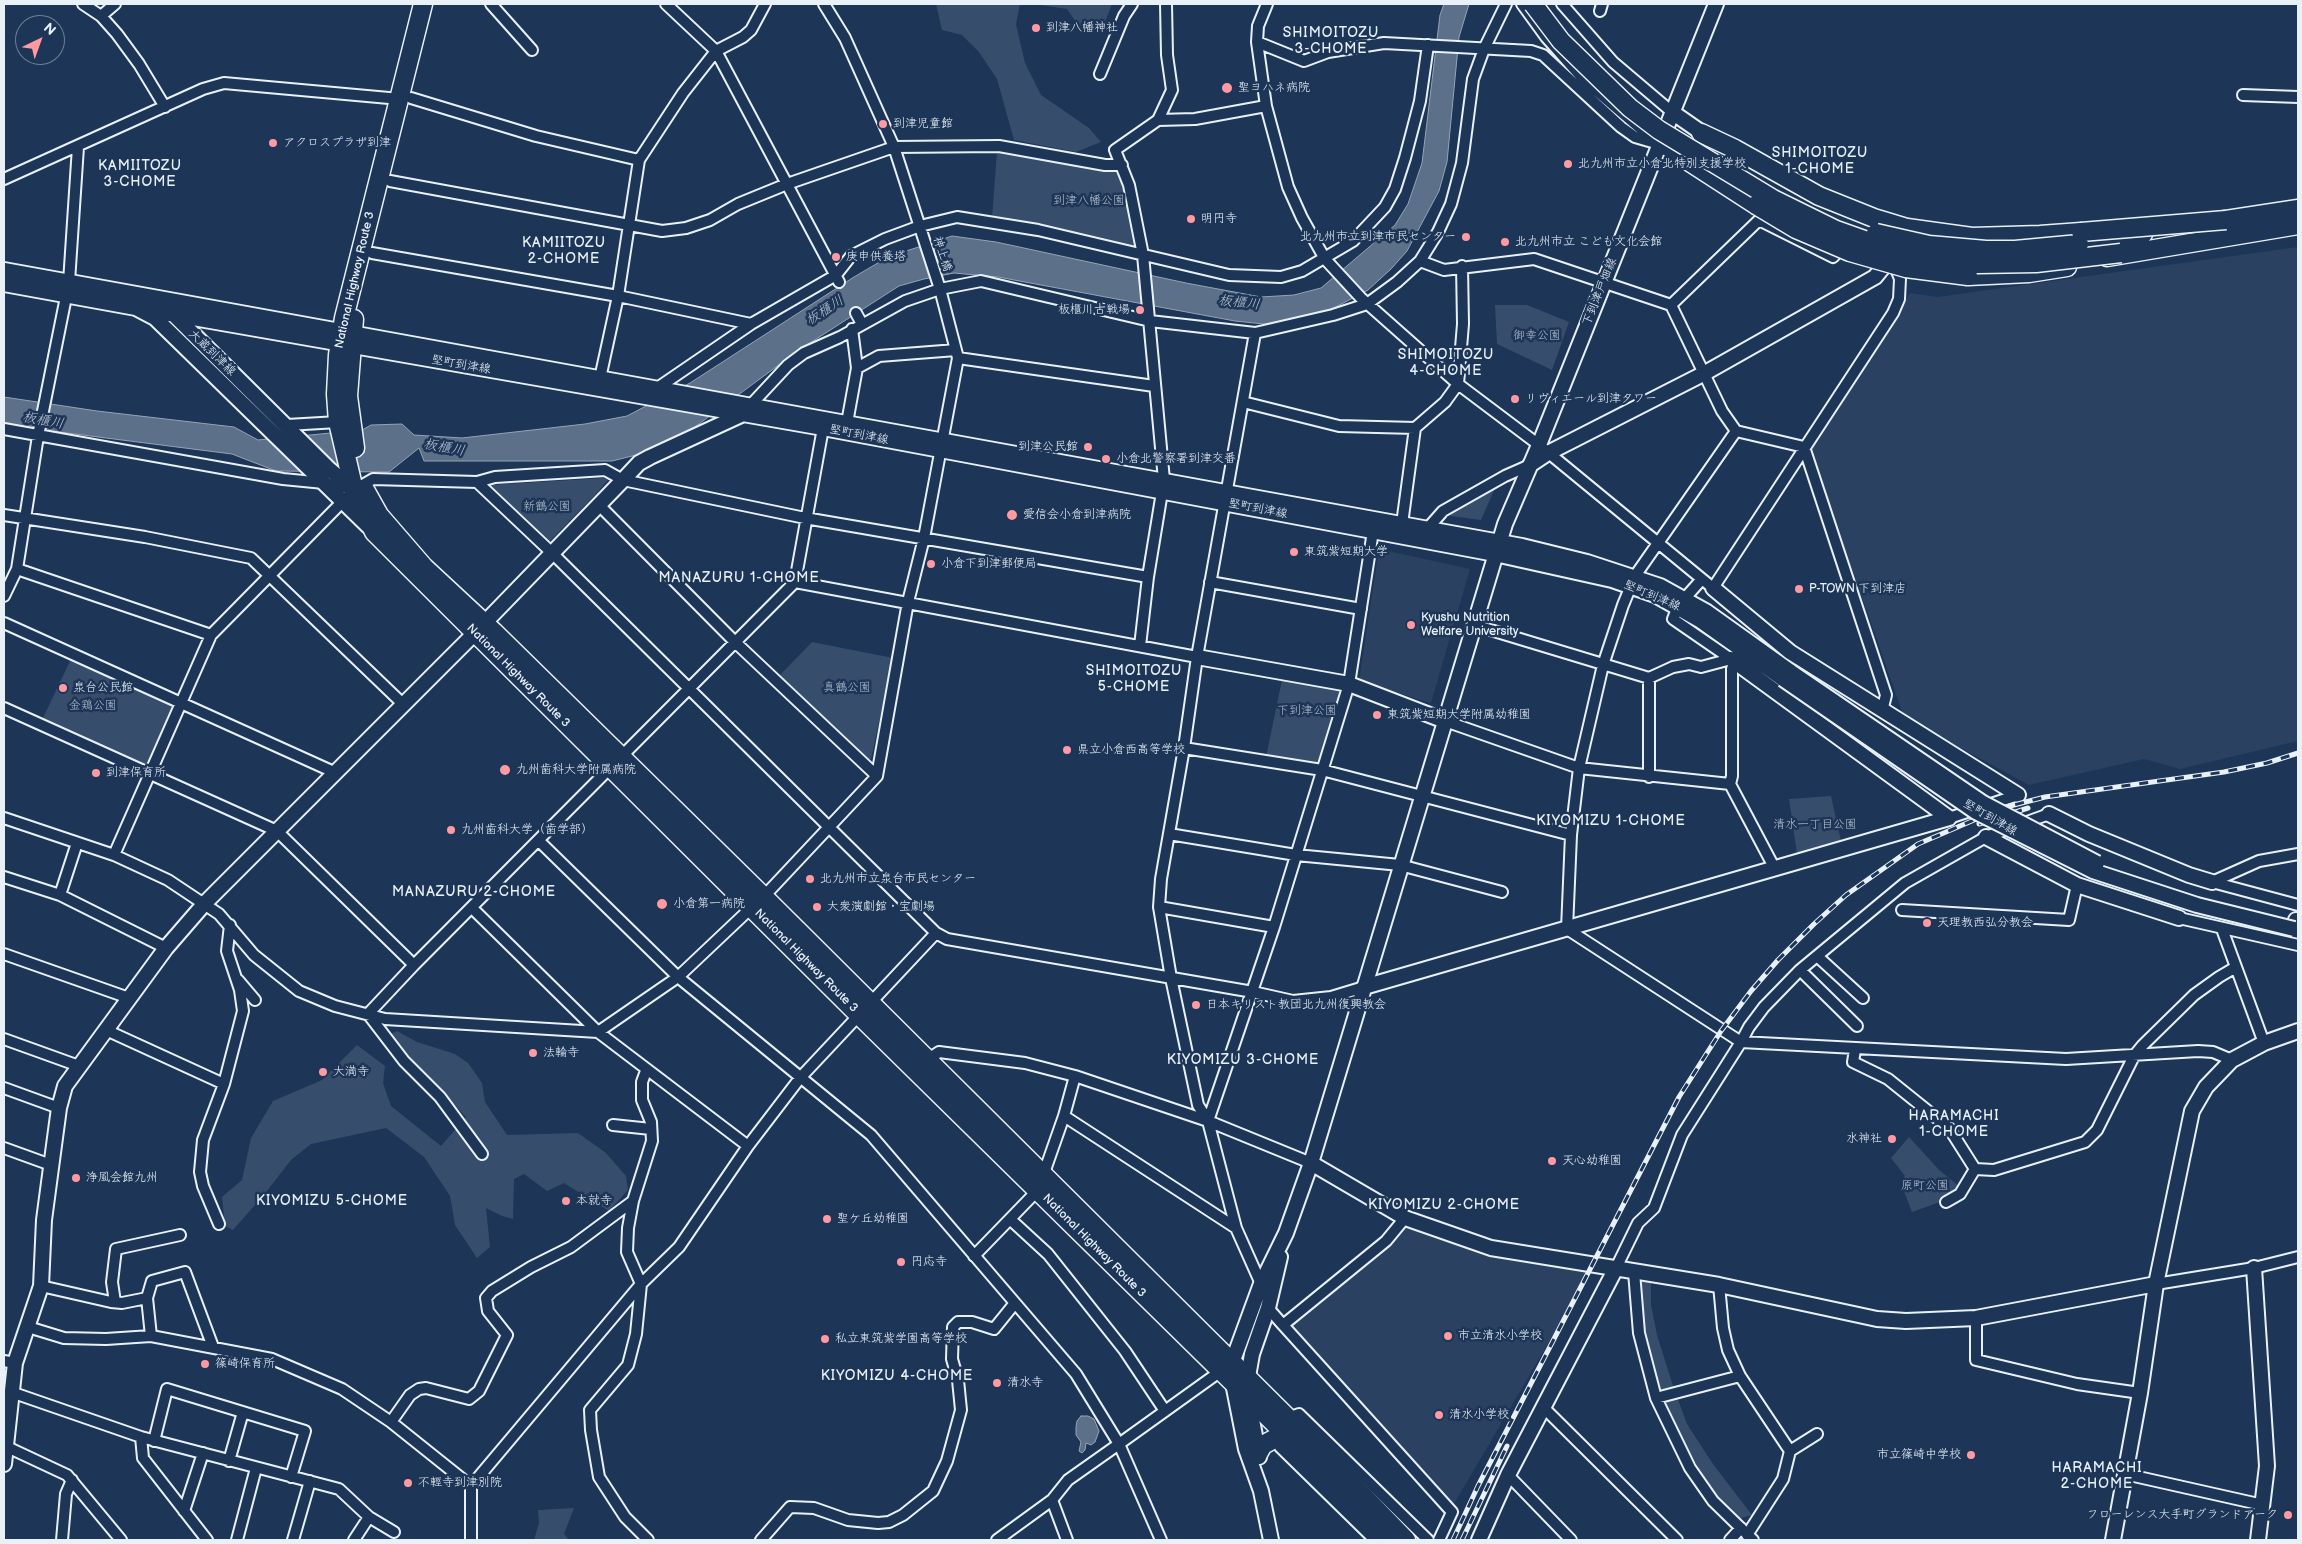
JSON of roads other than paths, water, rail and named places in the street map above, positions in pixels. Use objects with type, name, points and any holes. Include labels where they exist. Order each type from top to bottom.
[{"type":"highway","name":"National Highway Route 3","points":[[346,339],[372,253],[390,181],[423,4]]},
{"type":"highway","name":"National Highway Route 3","points":[[434,4],[405,99],[346,339],[336,394],[354,484],[374,532],[479,628],[1375,1516],[1406,1540]]},
{"type":"highway","points":[[1545,4],[1590,58],[1638,101],[1726,160],[1810,207],[1871,231],[1929,245],[2016,250],[2079,244],[2298,209]]},
{"type":"highway","points":[[1532,10],[1566,47],[1630,108],[1659,130],[1773,199],[1836,230],[1898,252],[1949,262],[1978,264],[2036,263],[2121,254],[2298,225]]},
{"type":"highway","points":[[1702,133],[1735,149],[1819,196],[1874,218],[1907,228],[1972,237],[2031,236],[2226,220]]},
{"type":"highway","points":[[1688,161],[1796,229],[1850,252],[1892,264],[1935,273],[1968,276],[2029,273],[2074,266],[2121,254]]},
{"type":"highway","name":"National Highway Route 3","points":[[354,484],[424,567],[479,628]]},
{"type":"highway","name":"National Highway Route 3","points":[[864,1008],[927,1060],[1041,1183]]},
{"type":"highway","name":"National Highway Route 3","points":[[1240,1381],[1248,1399],[1286,1426]]},
{"type":"highway","points":[[1258,1454],[1263,1445],[1286,1426]]},
{"type":"highway","name":"National Highway Route 3","points":[[1375,1516],[1392,1540]]},
{"type":"street","points":[[83,4],[101,16],[139,64],[165,107]]},
{"type":"street","points":[[101,16],[114,4]]},
{"type":"street","points":[[491,4],[532,50]]},
{"type":"street","points":[[666,4],[716,51],[837,279]]},
{"type":"street","points":[[599,384],[618,296],[638,160],[683,93],[716,51],[743,37],[751,30],[765,4]]},
{"type":"street","name":"神上橋","points":[[824,4],[845,38],[894,147],[940,289],[957,354]]},
{"type":"street","points":[[1100,74],[1124,16],[1132,4]]},
{"type":"street","points":[[1140,646],[1148,577],[1164,486],[1144,260],[1129,186],[1116,150],[1158,120],[1172,90],[1167,55],[1166,4]]},
{"type":"street","points":[[1267,4],[1258,26],[1257,42],[1266,106],[1288,187],[1302,218],[1325,259],[1364,301],[1458,384],[1544,449],[1790,652],[2018,795]]},
{"type":"street","points":[[4,1464],[11,1392],[9,1362],[28,1327],[41,1286],[44,1220],[59,1108],[65,1086],[166,948],[205,902],[404,705],[551,552],[640,463],[740,409],[788,365],[804,353],[905,300],[940,289],[981,281],[1150,316],[1255,333],[1334,315],[1364,301],[1397,282],[1420,261],[1438,232],[1451,204],[1462,163],[1474,78],[1484,49],[1506,4]]},
{"type":"street","points":[[1522,4],[1532,10],[1546,37],[1584,80],[1659,144],[1800,222],[1892,258],[1990,262],[2088,254],[2298,221]]},
{"type":"street","points":[[1562,4],[1613,62],[1672,112],[1702,133],[1810,199],[1874,226],[1906,236],[1987,245],[2064,240],[2298,202]]},
{"type":"street","name":"下到津戸畑線","points":[[1544,449],[1604,282],[1716,4]]},
{"type":"street","points":[[1257,42],[1304,61],[1328,52],[1384,43],[1531,50],[1543,56],[1621,127],[1635,137],[1659,144]]},
{"type":"street","points":[[652,393],[751,324],[837,279],[851,256],[920,226],[957,217],[1038,230],[1144,260],[1228,275],[1256,278],[1281,277],[1302,271],[1353,241],[1385,208],[1395,189],[1420,101],[1428,45]]},
{"type":"street","points":[[4,179],[203,89],[224,84],[405,99],[536,136],[638,160]]},
{"type":"street","points":[[2243,95],[2298,97]]},
{"type":"street","points":[[1158,120],[1195,119],[1266,106]]},
{"type":"street","points":[[390,181],[662,231],[686,228],[710,220],[738,204],[787,184],[894,147],[999,146],[1105,165],[1122,165]]},
{"type":"street","points":[[4,596],[17,569],[38,436],[66,288],[78,147]]},
{"type":"street","points":[[1671,306],[1759,220],[1833,257],[1847,242]]},
{"type":"street","points":[[1219,1360],[1241,1356],[1312,1163],[1497,547],[1530,465],[1544,449],[1705,373],[1875,277],[1892,258],[1906,236]]},
{"type":"street","points":[[372,253],[618,296],[751,324]]},
{"type":"street","points":[[1713,588],[1893,313],[1899,299],[1900,279],[1892,258]]},
{"type":"street","points":[[1420,261],[1444,270],[1462,266],[1534,259],[1671,306],[1722,411],[1736,431],[1804,447]]},
{"type":"street","points":[[1402,524],[1415,428],[1445,402],[1458,384],[1463,324],[1462,266]]},
{"type":"street","name":"大蔵到津線","points":[[4,270],[66,288],[139,302],[324,483],[354,484]]},
{"type":"street","name":"大蔵到津線","points":[[4,284],[66,288]]},
{"type":"street","name":"堅町到津線","points":[[139,302],[740,409],[847,423],[942,445]]},
{"type":"street","name":"堅町到津線","points":[[139,302],[173,314],[346,339]]},
{"type":"street","points":[[856,313],[862,324]]},
{"type":"street","name":"大蔵到津線","points":[[173,314],[328,468],[354,484]]},
{"type":"street","points":[[847,423],[857,368],[852,329]]},
{"type":"street","points":[[1255,333],[1196,657],[1184,748],[1161,878],[1159,907],[1171,978],[1198,1105],[1208,1121],[1236,1228],[1267,1288],[1268,1308],[1252,1354],[1240,1381],[1246,1449],[1261,1490]]},
{"type":"street","points":[[857,368],[880,356],[957,354],[1154,386]]},
{"type":"street","points":[[4,818],[114,855],[168,880],[205,902],[230,924],[254,955],[299,991],[335,1006],[385,1019],[598,1032],[678,977],[757,902],[877,776],[908,602],[924,538],[942,445],[957,354]]},
{"type":"street","name":"堅町到津線","points":[[652,393],[670,390],[822,428],[942,445],[1164,486],[1428,528],[1497,547]]},
{"type":"street","points":[[1243,402],[1340,426],[1415,428]]},
{"type":"street","points":[[289,428],[344,428]]},
{"type":"street","points":[[368,1014],[414,965],[795,582],[822,428]]},
{"type":"street","points":[[4,429],[284,479],[324,483]]},
{"type":"street","points":[[1567,929],[1571,835],[1579,768],[1603,665],[1633,581],[1736,431]]},
{"type":"street","points":[[1804,447],[1886,695],[1882,711]]},
{"type":"street","points":[[1428,528],[1443,511],[1530,465]]},
{"type":"street","points":[[114,855],[211,635],[354,484],[374,479],[477,482],[495,477],[605,470],[623,480],[805,518],[1148,577]]},
{"type":"street","points":[[477,482],[551,552],[936,933],[947,938],[1253,992],[1293,1001],[1332,997],[1949,818],[2018,795]]},
{"type":"street","name":"堅町到津線","points":[[1226,496],[1373,531],[1497,547],[1587,562],[1681,602],[1976,812],[2093,872],[2197,905],[2296,925]]},
{"type":"street","points":[[599,506],[734,642],[877,776]]},
{"type":"street","points":[[4,515],[145,537],[251,558],[404,705]]},
{"type":"street","points":[[1208,1121],[1274,927],[1349,684],[1373,531]]},
{"type":"street","points":[[17,569],[211,635]]},
{"type":"street","points":[[1702,578],[1681,602],[1673,619],[1733,660],[1949,818]]},
{"type":"street","points":[[795,582],[1349,684],[1445,721],[1579,768],[1649,777],[1730,784]]},
{"type":"street","points":[[1210,582],[1361,609]]},
{"type":"street","points":[[4,623],[336,773]]},
{"type":"street","points":[[1474,625],[1649,678],[1674,667],[1689,664],[1701,667],[1733,660]]},
{"type":"street","points":[[1733,660],[1732,776],[1730,784],[1775,869]]},
{"type":"street","points":[[1649,678],[1649,777]]},
{"type":"street","points":[[4,708],[277,831],[414,965]]},
{"type":"street","points":[[1184,748],[1322,770],[1571,835]]},
{"type":"street","points":[[1479,1540],[1508,1475],[1638,1223],[1654,1208],[1682,1136],[1749,1027],[1764,1007],[1800,970],[1905,883],[1986,837],[2049,814],[2089,834],[2189,876],[2298,905]]},
{"type":"street","points":[[1169,834],[1296,854],[1400,865],[1502,892]]},
{"type":"street","points":[[1986,837],[2077,885],[2179,918],[2298,945]]},
{"type":"street","points":[[539,841],[678,977],[871,1136],[1076,1374],[1119,1444],[1161,1540]]},
{"type":"street","points":[[60,895],[76,843]]},
{"type":"street","points":[[2212,882],[2259,861],[2298,854]]},
{"type":"street","points":[[4,877],[60,895],[166,948]]},
{"type":"street","points":[[1902,910],[2069,920],[2077,885]]},
{"type":"street","points":[[1159,907],[1274,927]]},
{"type":"street","points":[[472,908],[598,1032],[646,1071],[748,1146]]},
{"type":"street","points":[[219,1224],[203,1186],[200,1172],[203,1140],[224,1084],[243,1011],[236,978],[227,951],[230,924]]},
{"type":"street","points":[[1567,929],[1741,1042],[1855,1050],[2066,1059],[2198,1051],[2212,1052],[2232,1060]]},
{"type":"street","points":[[2222,929],[2264,1043]]},
{"type":"street","points":[[471,1540],[471,1486],[641,1284],[679,1247],[748,1146],[800,1078],[936,933]]},
{"type":"street","points":[[4,954],[129,998]]},
{"type":"street","points":[[1817,956],[1863,998]]},
{"type":"street","points":[[1975,1169],[1994,1170],[2085,1142],[2097,1130],[2134,1056],[2143,1045],[2194,995],[2236,967]]},
{"type":"street","points":[[1800,970],[1857,1026]]},
{"type":"street","points":[[236,978],[255,1000]]},
{"type":"street","points":[[368,1014],[404,1061],[440,1097],[482,1154]]},
{"type":"street","points":[[106,1030],[224,1084]]},
{"type":"street","points":[[2113,1540],[2140,1393],[2156,1284],[2192,1111],[2206,1087],[2232,1060],[2264,1043],[2298,1031]]},
{"type":"street","points":[[4,1040],[79,1066]]},
{"type":"street","points":[[1855,1050],[1853,1062],[1888,1079],[1949,1128],[1975,1169]]},
{"type":"street","points":[[927,1060],[939,1052],[1025,1063],[1075,1076],[1208,1121],[1312,1163],[1405,1218],[1491,1248],[1720,1285],[1877,1319],[1906,1321],[1976,1318],[2156,1284],[2254,1268],[2298,1257]]},
{"type":"street","points":[[646,1071],[642,1082],[642,1100],[651,1129],[650,1150],[633,1201],[628,1228],[627,1252],[641,1284],[637,1327],[628,1365],[590,1410],[591,1430],[599,1477],[625,1517],[648,1540]]},
{"type":"street","points":[[974,1256],[1010,1220],[1041,1183],[1064,1116],[1075,1076]]},
{"type":"street","points":[[4,1088],[59,1108]]},
{"type":"street","points":[[1064,1116],[1236,1228]]},
{"type":"street","points":[[613,1125],[651,1129]]},
{"type":"street","points":[[4,1148],[52,1165]]},
{"type":"street","points":[[1946,1202],[1960,1194],[1975,1169]]},
{"type":"street","points":[[391,1422],[410,1395],[419,1389],[426,1388],[469,1399],[479,1391],[507,1335],[488,1311],[486,1298],[492,1291],[531,1267],[571,1247],[633,1201]]},
{"type":"street","points":[[1283,1325],[1386,1241],[1405,1218]]},
{"type":"street","points":[[1010,1220],[1053,1260],[1124,1351],[1165,1411]]},
{"type":"street","points":[[116,1302],[112,1282],[116,1249],[180,1235]]},
{"type":"street","points":[[2254,1268],[2267,1466],[2258,1540]]},
{"type":"street","points":[[151,1336],[147,1298],[152,1281],[185,1272],[213,1347]]},
{"type":"street","points":[[1634,1272],[1639,1333],[1656,1398],[1690,1468],[1713,1501],[1747,1535]]},
{"type":"street","points":[[1720,1285],[1724,1336],[1728,1350],[1740,1376],[1790,1451]]},
{"type":"street","points":[[41,1286],[116,1302],[147,1298]]},
{"type":"street","points":[[997,1540],[1052,1500],[1068,1480],[1165,1411],[1239,1341],[1267,1288]]},
{"type":"street","points":[[761,1540],[790,1507],[814,1508],[848,1520],[878,1523],[889,1522],[903,1515],[933,1491],[947,1461],[961,1410],[952,1358],[953,1327],[958,1322],[972,1322],[994,1330],[1015,1303]]},
{"type":"street","points":[[1268,1308],[1452,1512],[1439,1540]]},
{"type":"street","points":[[1976,1318],[1976,1360],[2077,1384],[2140,1393]]},
{"type":"street","points":[[28,1327],[64,1338],[106,1339],[151,1336],[272,1359],[342,1389],[391,1422],[471,1486]]},
{"type":"street","points":[[1219,1360],[1228,1348],[1239,1341]]},
{"type":"street","points":[[1656,1398],[1740,1376]]},
{"type":"street","points":[[154,1441],[167,1389],[305,1431],[291,1477]]},
{"type":"street","points":[[11,1392],[140,1437],[339,1489],[369,1517],[394,1532]]},
{"type":"street","points":[[1248,1399],[1258,1454],[1261,1490],[1271,1540]]},
{"type":"street","points":[[1543,1407],[1677,1540]]},
{"type":"street","points":[[229,1460],[243,1412]]},
{"type":"street","points":[[1375,1540],[1280,1447],[1286,1426],[1299,1414],[1428,1540]]},
{"type":"street","points":[[1730,1540],[1747,1535],[1784,1479],[1790,1451],[1817,1434]]},
{"type":"street","points":[[140,1437],[143,1458],[208,1540]]},
{"type":"street","points":[[5,1446],[67,1475],[121,1540]]},
{"type":"street","points":[[184,1511],[203,1454]]},
{"type":"street","points":[[237,1540],[256,1468]]},
{"type":"street","points":[[2125,1474],[2263,1505]]},
{"type":"street","points":[[1508,1475],[1571,1540]]},
{"type":"street","points":[[62,1540],[66,1494],[72,1480]]},
{"type":"street","points":[[293,1540],[310,1481]]},
{"type":"street","points":[[1052,1500],[1067,1540]]},
{"type":"street","points":[[354,1540],[369,1517]]},
{"type":"water","name":"板櫃川","points":[[1444,4],[1469,4],[1459,37],[1447,162],[1439,191],[1407,251],[1391,269],[1368,290],[1332,309],[1308,317],[1264,324],[1235,321],[998,277],[954,273],[924,279],[899,286],[799,350],[688,432],[640,454],[612,461],[424,461],[419,448],[389,472],[276,471],[232,454],[4,425],[4,397],[97,411],[234,427],[258,440],[362,430],[371,425],[402,424],[414,435],[462,438],[585,424],[627,416],[690,383],[888,257],[952,236],[996,242],[1186,283],[1261,297],[1294,295],[1321,288],[1395,225],[1408,204],[1422,163],[1440,15]]},
{"type":"water","points":[[1081,1416],[1088,1416],[1094,1419],[1099,1431],[1095,1442],[1091,1445],[1086,1443],[1085,1450],[1082,1453],[1079,1451],[1081,1442],[1076,1435],[1077,1421]]},
{"type":"railway","points":[[1453,1540],[1478,1486],[1679,1097],[1721,1031],[1751,991],[1778,960],[1814,924],[1846,895],[1918,844],[2002,808],[2045,797],[2224,772],[2267,763],[2298,753]]},
{"type":"railway","points":[[1979,824],[2028,808]]},
{"type":"railway","points":[[1462,1540],[1507,1446]]},
{"type":"place","name":"到津八幡神社","points":[[1036,28]]},
{"type":"place","name":"聖ヨハネ病院","points":[[1227,88]]},
{"type":"place","name":"到津児童館","points":[[883,124]]},
{"type":"place","name":"アクロスプラザ到津","points":[[273,143]]},
{"type":"place","name":"北九州市立小倉北特別支援学校","points":[[1568,164]]},
{"type":"place","name":"明円寺","points":[[1191,219]]},
{"type":"place","name":"北九州市立到津市民センター","points":[[1466,237]]},
{"type":"place","name":"北九州市立 こども文化会館","points":[[1505,242]]},
{"type":"place","name":"庚申供養塔","points":[[836,257]]},
{"type":"place","name":"板櫃川古戦場","points":[[1140,310]]},
{"type":"place","name":"リヴィエール到津タワー","points":[[1515,399]]},
{"type":"place","name":"到津公民館","points":[[1088,447]]},
{"type":"place","name":"小倉北警察署到津交番","points":[[1106,459]]},
{"type":"place","name":"愛信会小倉到津病院","points":[[1012,515]]},
{"type":"place","name":"東筑紫短期大学","points":[[1294,552]]},
{"type":"place","name":"小倉下到津郵便局","points":[[931,564]]},
{"type":"place","name":"P-TOWN 下到津店","points":[[1799,589]]},
{"type":"place","name":"Kyushu Nutrition Welfare University","points":[[1411,625]]},
{"type":"place","name":"泉台公民館","points":[[63,688]]},
{"type":"place","name":"東筑紫短期大学附属幼稚園","points":[[1377,715]]},
{"type":"place","name":"県立小倉西高等学校","points":[[1067,750]]},
{"type":"place","name":"九州歯科大学附属病院","points":[[505,770]]},
{"type":"place","name":"到津保育所","points":[[96,773]]},
{"type":"place","name":"九州歯科大学（歯学部）","points":[[451,830]]},
{"type":"place","name":"北九州市立泉台市民センター","points":[[810,879]]},
{"type":"place","name":"小倉第一病院","points":[[662,904]]},
{"type":"place","name":"大衆演劇館・宝劇場","points":[[817,907]]},
{"type":"place","name":"天理教西弘分教会","points":[[1927,923]]},
{"type":"place","name":"日本キリスト教団北九州復興教会","points":[[1196,1005]]},
{"type":"place","name":"法輪寺","points":[[533,1053]]},
{"type":"place","name":"大満寺","points":[[323,1072]]},
{"type":"place","name":"水神社","points":[[1892,1139]]},
{"type":"place","name":"天心幼稚園","points":[[1552,1161]]},
{"type":"place","name":"浄風会館九州","points":[[76,1178]]},
{"type":"place","name":"本就寺","points":[[566,1201]]},
{"type":"place","name":"聖ケ丘幼稚園","points":[[827,1219]]},
{"type":"place","name":"円応寺","points":[[901,1262]]},
{"type":"place","name":"市立清水小学校","points":[[1448,1336]]},
{"type":"place","name":"私立東筑紫学園高等学校","points":[[825,1339]]},
{"type":"place","name":"篠崎保育所","points":[[205,1364]]},
{"type":"place","name":"清水寺","points":[[997,1383]]},
{"type":"place","name":"清水小学校","points":[[1439,1415]]},
{"type":"place","name":"市立篠崎中学校","points":[[1971,1455]]},
{"type":"place","name":"不輕寺到津別院","points":[[408,1483]]},
{"type":"place","name":"フローレンス大手町グランドアーク","points":[[2288,1515]]},
{"type":"district","name":"SHIMOITOZU 3-CHOME","points":[[1331,42]]},
{"type":"district","name":"SHIMOITOZU 1-CHOME","points":[[1820,162]]},
{"type":"district","name":"KAMIITOZU 3-CHOME","points":[[140,174]]},
{"type":"district","name":"KAMIITOZU 2-CHOME","points":[[564,252]]},
{"type":"district","name":"SHIMOITOZU 4-CHOME","points":[[1446,364]]},
{"type":"district","name":"MANAZURU 1-CHOME","points":[[739,578]]},
{"type":"district","name":"SHIMOITOZU 5-CHOME","points":[[1134,680]]},
{"type":"district","name":"KIYOMIZU 1-CHOME","points":[[1611,821]]},
{"type":"district","name":"MANAZURU 2-CHOME","points":[[474,892]]},
{"type":"district","name":"KIYOMIZU 3-CHOME","points":[[1243,1060]]},
{"type":"district","name":"HARAMACHI 1-CHOME","points":[[1954,1124]]},
{"type":"district","name":"KIYOMIZU 5-CHOME","points":[[332,1201]]},
{"type":"district","name":"KIYOMIZU 2-CHOME","points":[[1444,1205]]},
{"type":"district","name":"KIYOMIZU 4-CHOME","points":[[897,1376]]},
{"type":"district","name":"HARAMACHI 2-CHOME","points":[[2097,1476]]},
{"type":"park label","name":"到津八幡公園","points":[[1089,201]]},
{"type":"park label","name":"御幸公園","points":[[1537,336]]},
{"type":"park label","name":"新鶴公園","points":[[547,507]]},
{"type":"park label","name":"真鶴公園","points":[[847,688]]},
{"type":"park label","name":"金鶏公園","points":[[93,706]]},
{"type":"park label","name":"下到津公園","points":[[1307,711]]},
{"type":"park label","name":"清水一丁目公園","points":[[1815,825]]},
{"type":"park label","name":"原町公園","points":[[1925,1186]]}]
